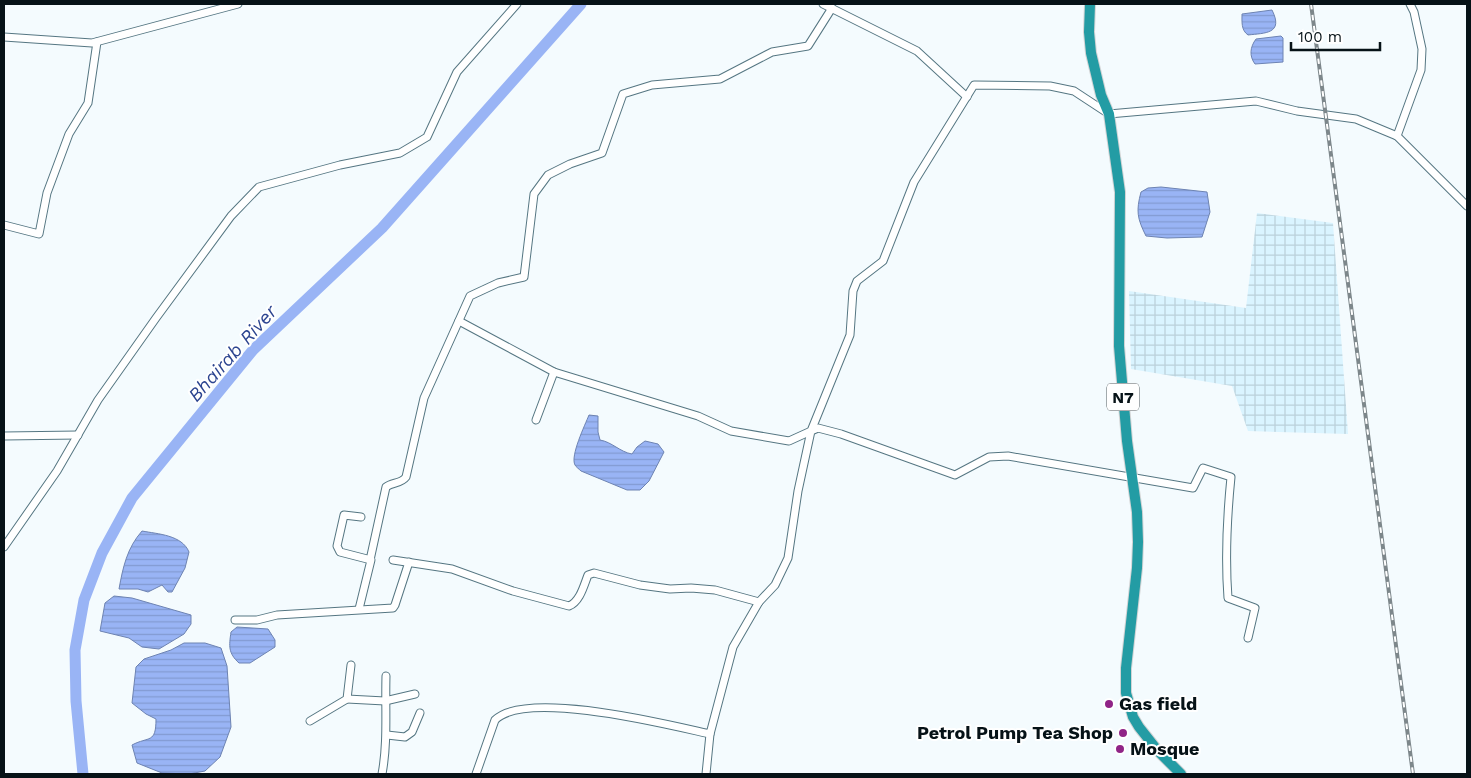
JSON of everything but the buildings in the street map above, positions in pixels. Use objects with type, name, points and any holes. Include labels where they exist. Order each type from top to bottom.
[{"type":"highway","name":"N7","points":[[1090,4],[1089,37],[1091,53],[1101,96],[1108,114],[1120,192],[1119,346],[1127,441],[1137,512],[1137,568],[1126,668],[1126,693],[1133,717],[1139,727],[1158,751],[1181,774]]},
{"type":"street","points":[[4,37],[92,43],[238,4]]},
{"type":"street","points":[[4,547],[57,471],[98,400],[231,216],[259,187],[340,165],[400,153],[426,137],[457,72],[517,4]]},
{"type":"street","points":[[823,4],[917,51],[967,97]]},
{"type":"street","points":[[1398,136],[1421,70],[1422,48],[1414,12],[1410,4]]},
{"type":"street","points":[[359,609],[386,487],[404,480],[406,477],[424,398],[470,296],[498,283],[524,277],[534,194],[548,175],[570,164],[602,153],[623,94],[652,85],[720,79],[772,52],[808,46],[832,8]]},
{"type":"street","points":[[4,225],[39,234],[47,193],[69,134],[88,103],[98,42]]},
{"type":"street","points":[[706,774],[710,734],[733,647],[759,602],[775,585],[788,558],[798,491],[811,431],[850,336],[853,291],[857,281],[883,261],[914,182],[974,84],[1050,86],[1074,91],[1108,114],[1256,101],[1297,111],[1356,119],[1398,136],[1467,206]]},
{"type":"street","points":[[459,321],[554,372],[698,416],[732,431],[789,441],[818,428],[842,434],[956,475],[989,457],[1008,456],[1193,488],[1203,468],[1231,477],[1227,520],[1226,573],[1228,598],[1255,608],[1248,638]]},
{"type":"street","points":[[536,420],[554,372]]},
{"type":"street","points":[[4,436],[78,435]]},
{"type":"street","points":[[362,517],[344,515],[338,546],[340,552],[370,560]]},
{"type":"street","points":[[393,560],[452,569],[513,591],[569,606],[573,605],[580,595],[588,575],[594,573],[648,586],[670,589],[715,590],[759,602]]},
{"type":"street","points":[[236,620],[257,620],[277,615],[394,606],[409,562]]},
{"type":"street","points":[[347,699],[352,665]]},
{"type":"street","points":[[382,774],[387,735],[386,676]]},
{"type":"street","points":[[310,720],[347,699],[385,701],[415,694]]},
{"type":"street","points":[[476,774],[495,720],[519,709],[556,708],[628,716],[710,734]]},
{"type":"street","points":[[387,735],[405,737],[412,732],[420,714]]},
{"type":"shaded area","points":[[1257,213],[1333,223],[1348,434],[1248,431],[1232,386],[1131,369],[1129,291],[1246,308]]},
{"type":"water","points":[[1272,10],[1276,24],[1271,31],[1248,35],[1244,31],[1242,14]]},
{"type":"water","points":[[1281,36],[1283,38],[1283,62],[1255,64],[1251,51],[1256,39]]},
{"type":"water","points":[[1161,187],[1207,192],[1210,212],[1202,237],[1167,238],[1146,236],[1138,214],[1141,192],[1148,188]]},
{"type":"water","points":[[589,415],[598,416],[600,440],[632,454],[645,441],[658,444],[664,452],[649,481],[640,490],[627,490],[581,471],[575,466],[576,448]]},
{"type":"water","points":[[142,531],[169,536],[186,546],[189,552],[185,568],[172,592],[168,592],[162,585],[148,592],[138,589],[119,589],[129,551]]},
{"type":"water","points":[[114,596],[132,598],[191,615],[191,624],[184,634],[159,649],[142,647],[129,638],[100,631],[105,603]]},
{"type":"water","points":[[237,627],[268,629],[275,640],[275,647],[250,663],[239,663],[231,652],[230,645],[231,632]]},
{"type":"water","points":[[184,643],[205,643],[221,648],[227,666],[231,727],[220,757],[205,771],[189,774],[162,773],[137,763],[132,745],[153,736],[156,727],[156,719],[132,703],[136,667],[144,659],[171,650]]},
{"type":"waterway","name":"Bhairab River","points":[[83,774],[76,701],[75,650],[84,600],[102,553],[132,498],[253,350],[382,228],[581,4]]},
{"type":"railway","points":[[1311,4],[1413,774]]},
{"type":"place","name":"Gas field","points":[[1109,704]]},
{"type":"place","name":"Petrol Pump Tea Shop","points":[[1123,733]]},
{"type":"place","name":"Mosque","points":[[1120,749]]}]
